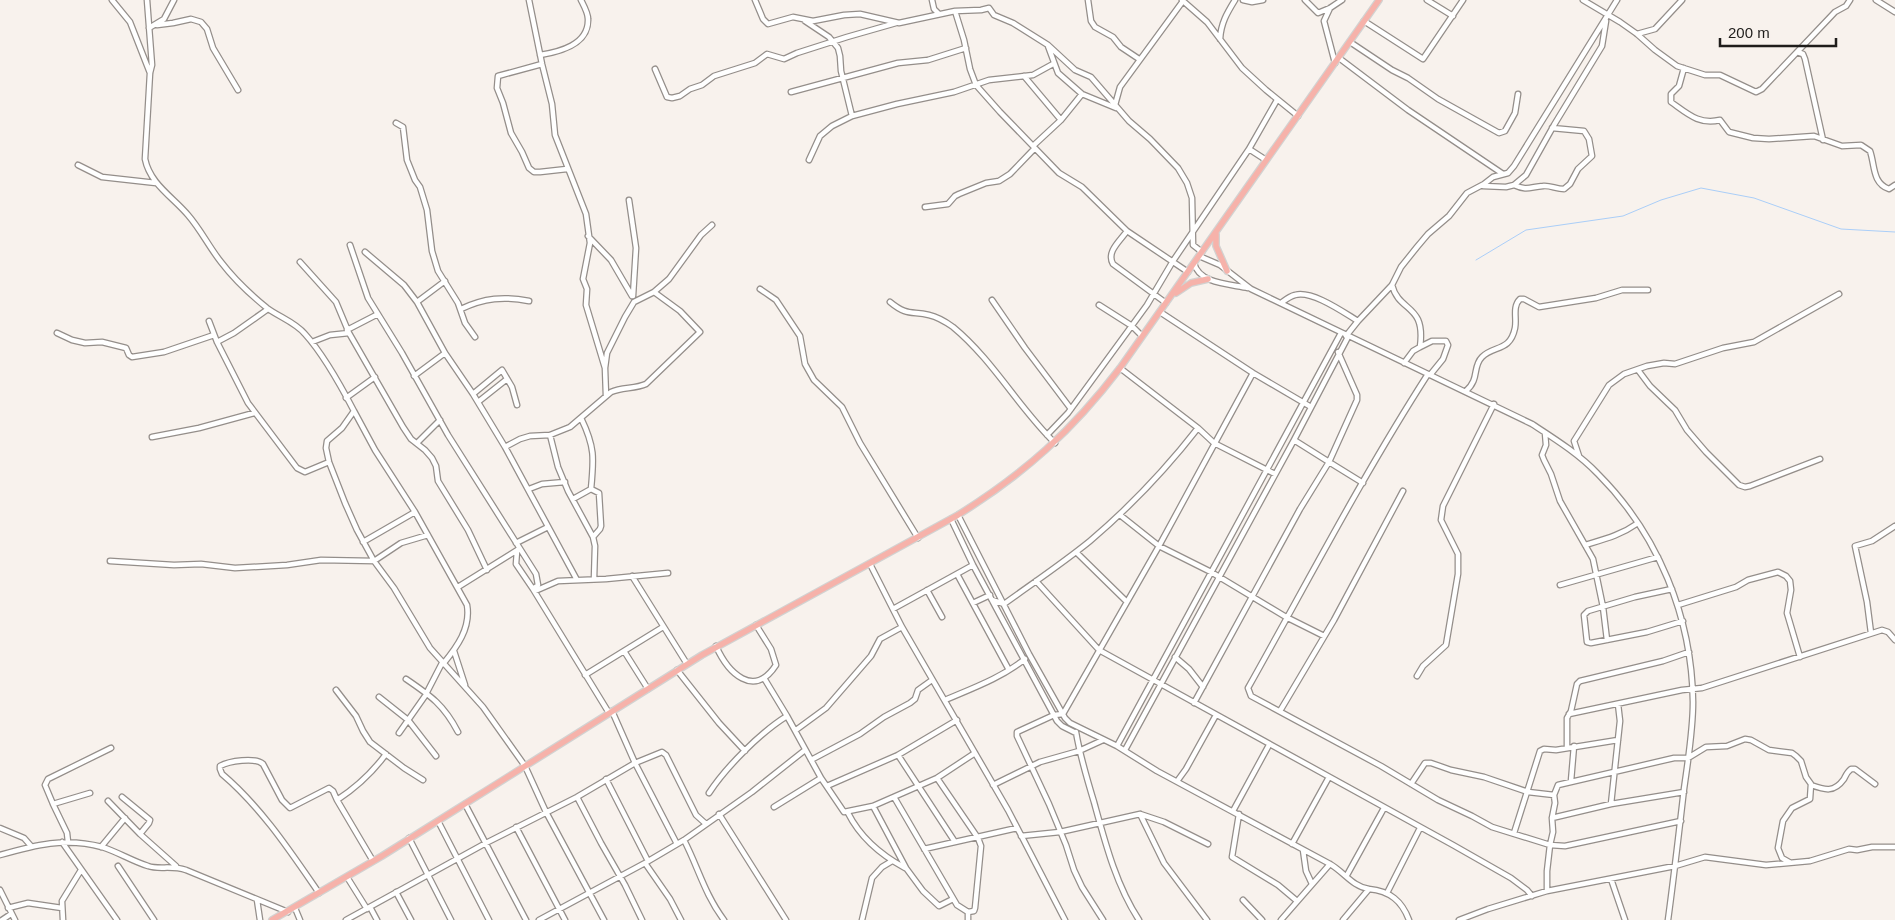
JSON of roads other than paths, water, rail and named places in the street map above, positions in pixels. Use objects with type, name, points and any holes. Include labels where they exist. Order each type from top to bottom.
[{"type":"main road","points":[[272,920],[438,821],[716,646],[951,520],[1006,483],[1055,443],[1084,414],[1120,368],[1379,0]]},
{"type":"main road","points":[[1217,232],[1216,246],[1227,271]]},
{"type":"main road","points":[[1168,301],[1191,283],[1208,279]]},
{"type":"street","points":[[112,0],[130,22],[150,73]]},
{"type":"street","points":[[147,0],[152,56],[145,159],[147,169],[156,183],[172,196],[187,214],[238,282],[268,309],[291,322],[312,342],[346,398],[374,450],[415,512],[467,606],[468,623],[454,651],[443,663],[423,699],[398,732]]},
{"type":"street","points":[[157,25],[166,16],[174,0]]},
{"type":"street","points":[[530,0],[540,55],[551,97],[555,136],[586,214],[589,252],[583,280],[587,289],[586,305],[604,368],[606,396]]},
{"type":"street","points":[[540,55],[563,50],[582,38],[588,19],[581,0]]},
{"type":"street","points":[[755,0],[763,18],[768,24],[793,17],[813,21],[860,14],[897,22]]},
{"type":"street","points":[[932,0],[934,9],[939,14]]},
{"type":"street","points":[[1088,0],[1091,21],[1096,27],[1113,36],[1121,47],[1139,59]]},
{"type":"street","points":[[1116,106],[1120,87],[1182,0],[1207,22],[1242,68],[1277,100],[1298,116]]},
{"type":"street","points":[[1220,39],[1221,26],[1235,0]]},
{"type":"street","points":[[1243,0],[1252,2],[1263,0]]},
{"type":"street","points":[[1305,0],[1318,13],[1342,0]]},
{"type":"street","points":[[1427,0],[1453,16]]},
{"type":"street","points":[[1364,21],[1421,59],[1425,57],[1463,0]]},
{"type":"street","points":[[1583,0],[1636,34],[1668,60],[1705,75],[1720,74],[1756,92],[1762,89],[1835,12],[1846,6],[1850,0]]},
{"type":"street","points":[[1117,746],[1151,680],[1185,622],[1335,345],[1392,285],[1401,267],[1417,247],[1428,234],[1449,216],[1467,193],[1493,177],[1508,173],[1514,166],[1617,0]]},
{"type":"street","points":[[1636,34],[1655,29],[1682,0]]},
{"type":"street","points":[[1876,0],[1895,12]]},
{"type":"street","points":[[655,69],[667,97],[677,98],[690,89],[702,85],[714,76],[755,63],[767,54],[784,59],[833,41],[897,22],[955,10],[981,10],[989,8],[994,15],[1013,23],[1048,45],[1075,70],[1091,77],[1116,106],[1178,168],[1187,183],[1192,198],[1194,209],[1193,245],[1201,254],[1251,289],[1494,404],[1546,432],[1598,473],[1624,503],[1658,557],[1678,605],[1689,652],[1693,715],[1668,920]]},
{"type":"street","points":[[1330,8],[1324,21],[1337,61],[1503,174]]},
{"type":"street","points":[[955,10],[970,70],[976,85],[1059,173],[1082,187],[1127,231],[1188,272]]},
{"type":"street","points":[[1481,186],[1506,187],[1514,185],[1526,175],[1602,46],[1607,15]]},
{"type":"street","points":[[149,28],[191,19],[201,22],[206,28],[213,48],[238,90]]},
{"type":"street","points":[[803,20],[833,41],[840,56],[842,78],[852,116]]},
{"type":"street","points":[[1350,42],[1438,99],[1500,133],[1505,131],[1515,113],[1518,94]]},
{"type":"street","points":[[1048,45],[1053,64],[1058,73],[1082,94],[1116,106]]},
{"type":"street","points":[[792,92],[898,63],[928,60],[966,48]]},
{"type":"street","points":[[1797,52],[1803,54],[1805,59],[1823,140]]},
{"type":"street","points":[[542,64],[498,76],[497,88],[511,133],[529,168],[534,172],[567,168]]},
{"type":"street","points":[[809,160],[823,132],[852,116],[954,92],[989,80],[1038,73],[1053,64]]},
{"type":"street","points":[[1684,68],[1679,86],[1671,94],[1671,102],[1698,120],[1708,122],[1720,120],[1729,132],[1753,138],[1814,136],[1842,146],[1861,145],[1870,151],[1874,175],[1878,181],[1889,189],[1895,185]]},
{"type":"street","points":[[1024,76],[1061,120]]},
{"type":"street","points":[[925,206],[948,204],[954,196],[986,183],[1002,180],[1015,170],[1082,94]]},
{"type":"street","points":[[1047,435],[1071,409],[1132,326],[1248,149],[1277,100]]},
{"type":"street","points":[[396,123],[403,127],[407,160],[427,210],[432,252],[438,272],[460,309],[465,323],[475,337]]},
{"type":"street","points":[[1514,185],[1522,189],[1542,186],[1564,189],[1570,184],[1578,170],[1592,156],[1589,139],[1584,131],[1552,128]]},
{"type":"street","points":[[1248,149],[1266,160]]},
{"type":"street","points":[[78,164],[102,176],[156,183]]},
{"type":"street","points":[[629,200],[636,257],[633,274],[634,302]]},
{"type":"street","points":[[604,368],[610,346],[634,302],[654,292],[669,279],[702,235],[712,225]]},
{"type":"street","points":[[1127,231],[1111,253],[1110,260],[1153,294],[1168,301]]},
{"type":"street","points":[[588,236],[611,260],[633,296]]},
{"type":"street","points":[[350,245],[368,298],[516,543],[518,550],[538,578],[538,585],[534,590]]},
{"type":"street","points":[[365,252],[404,285],[417,302],[444,353],[474,394],[506,447],[576,580]]},
{"type":"street","points":[[300,262],[336,302],[348,331],[403,426],[411,439],[425,450],[436,466],[438,481],[468,530],[486,570]]},
{"type":"street","points":[[1194,264],[1199,274],[1208,279],[1251,289]]},
{"type":"street","points":[[417,302],[444,281]]},
{"type":"street","points":[[1392,285],[1394,291],[1419,319],[1420,347]]},
{"type":"street","points":[[760,290],[776,300],[800,336],[805,364],[814,380],[842,407],[860,443],[918,538]]},
{"type":"street","points":[[1466,391],[1475,381],[1482,357],[1504,347],[1512,338],[1515,329],[1515,306],[1520,299],[1524,299],[1539,307],[1596,298],[1622,290],[1648,290]]},
{"type":"street","points":[[506,447],[520,439],[530,436],[550,435],[570,426],[616,390],[638,388],[646,384],[700,332],[680,311],[654,292]]},
{"type":"street","points":[[1281,303],[1296,294],[1307,295],[1318,298],[1358,321]]},
{"type":"street","points":[[1579,458],[1574,441],[1603,394],[1615,379],[1647,366],[1676,364],[1723,348],[1754,342],[1839,294]]},
{"type":"street","points":[[460,309],[476,302],[491,299],[504,298],[529,301]]},
{"type":"street","points":[[992,300],[1071,409]]},
{"type":"street","points":[[890,302],[906,312],[928,314],[940,318],[974,346],[1055,443]]},
{"type":"street","points":[[1099,305],[1132,326],[1142,336]]},
{"type":"street","points":[[217,342],[234,334],[268,309]]},
{"type":"street","points":[[1160,312],[1253,373],[1311,407]]},
{"type":"street","points":[[312,342],[348,331],[378,314]]},
{"type":"street","points":[[209,321],[217,342],[254,413],[302,471],[308,471],[329,462]]},
{"type":"street","points":[[57,333],[78,342],[92,344],[102,342],[126,348],[132,357],[164,352],[214,335]]},
{"type":"street","points":[[1125,750],[1294,440],[1339,353],[1345,335]]},
{"type":"street","points":[[1404,363],[1412,352],[1420,347],[1439,340],[1446,341],[1448,345],[1443,358],[1429,374],[1406,409],[1286,617],[1248,688],[1252,696],[1492,827],[1550,844],[1565,846],[1578,844],[1680,821]]},
{"type":"street","points":[[1194,703],[1300,509],[1329,462],[1357,400],[1357,395],[1335,345]]},
{"type":"street","points":[[414,376],[444,353]]},
{"type":"street","points":[[1120,368],[1198,428],[1214,443],[1275,474]]},
{"type":"street","points":[[474,394],[500,370],[512,387],[517,404]]},
{"type":"street","points":[[1638,370],[1643,374],[1650,386],[1674,410],[1687,430],[1706,452],[1739,485],[1750,486],[1820,459]]},
{"type":"street","points":[[1063,714],[1159,546],[1253,373]]},
{"type":"street","points":[[346,398],[375,377]]},
{"type":"street","points":[[478,402],[507,379]]},
{"type":"street","points":[[1416,676],[1427,662],[1446,645],[1458,574],[1458,554],[1441,520],[1443,506],[1494,404]]},
{"type":"street","points":[[354,412],[342,428],[327,442],[326,448],[329,462],[344,503],[363,542],[374,562],[394,588],[430,648],[483,707],[525,766],[546,812],[604,920]]},
{"type":"street","points":[[152,437],[199,428],[254,413]]},
{"type":"street","points":[[581,418],[592,442],[593,467],[591,490]]},
{"type":"street","points":[[417,443],[440,420]]},
{"type":"street","points":[[1004,604],[1076,552],[1120,515],[1174,458],[1198,428]]},
{"type":"street","points":[[1546,432],[1546,445],[1542,455],[1560,501],[1593,559],[1603,607],[1607,640]]},
{"type":"street","points":[[550,435],[564,482],[593,537],[595,546],[594,579]]},
{"type":"street","points":[[1294,440],[1363,483]]},
{"type":"street","points":[[529,489],[542,484],[564,482]]},
{"type":"street","points":[[573,498],[591,490],[599,493],[601,526],[593,537]]},
{"type":"street","points":[[1280,711],[1324,636],[1402,491]]},
{"type":"street","points":[[363,542],[415,512]]},
{"type":"street","points":[[958,515],[1029,654],[1065,718],[1125,750],[1157,771],[1178,780],[1330,864],[1347,875],[1360,888],[1387,893],[1399,901],[1405,908],[1409,920]]},
{"type":"street","points":[[1120,515],[1125,521],[1159,546],[1211,572],[1286,617],[1324,636]]},
{"type":"street","points":[[951,520],[1056,721],[1076,733]]},
{"type":"street","points":[[1585,545],[1614,537],[1626,532],[1638,523]]},
{"type":"street","points":[[1871,633],[1867,602],[1855,546],[1872,541],[1895,526]]},
{"type":"street","points":[[516,543],[548,527]]},
{"type":"street","points":[[110,561],[174,565],[200,564],[235,568],[280,566],[321,560],[374,562],[401,543],[428,535]]},
{"type":"street","points":[[458,587],[518,550]]},
{"type":"street","points":[[518,550],[516,564],[610,712],[677,844]]},
{"type":"street","points":[[1076,552],[1127,602]]},
{"type":"street","points":[[1560,586],[1658,557]]},
{"type":"street","points":[[870,564],[902,627],[993,785],[1066,920]]},
{"type":"street","points":[[893,609],[973,565]]},
{"type":"street","points":[[1678,605],[1736,587],[1748,580],[1778,572],[1786,576],[1790,581],[1791,590],[1787,613],[1800,657]]},
{"type":"street","points":[[534,590],[558,582],[668,573]]},
{"type":"street","points":[[957,574],[1009,670]]},
{"type":"street","points":[[632,576],[687,664]]},
{"type":"street","points":[[1036,581],[1099,650],[1511,878],[1532,896]]},
{"type":"street","points":[[1672,589],[1635,597],[1585,613],[1585,638],[1587,642],[1591,643],[1647,632],[1683,622]]},
{"type":"street","points":[[927,590],[942,617]]},
{"type":"street","points":[[974,604],[991,598],[1004,604]]},
{"type":"street","points":[[1185,622],[1192,625]]},
{"type":"street","points":[[716,646],[734,672],[742,679],[756,682],[764,678],[776,665],[775,658],[756,625]]},
{"type":"street","points":[[585,675],[663,627]]},
{"type":"street","points":[[796,730],[826,708],[871,656],[882,637],[902,627]]},
{"type":"street","points":[[1569,714],[1716,684],[1882,630],[1888,632],[1895,640]]},
{"type":"street","points":[[454,651],[467,689]]},
{"type":"street","points":[[624,651],[648,689]]},
{"type":"street","points":[[1567,748],[1566,722],[1577,684],[1580,681],[1663,661],[1689,652]]},
{"type":"street","points":[[945,700],[973,687],[987,684],[1025,660],[1029,654]]},
{"type":"street","points":[[1175,657],[1189,669],[1203,687]]},
{"type":"street","points":[[677,670],[719,723],[745,751]]},
{"type":"street","points":[[764,678],[841,810],[848,813],[860,832],[880,852],[906,868]]},
{"type":"street","points":[[406,679],[426,692],[448,713],[458,732]]},
{"type":"street","points":[[811,760],[910,704],[915,699],[918,690],[932,680]]},
{"type":"street","points":[[336,690],[356,716],[370,742],[423,780]]},
{"type":"street","points":[[380,697],[408,720],[436,756]]},
{"type":"street","points":[[1611,804],[1620,721],[1618,704]]},
{"type":"street","points":[[1063,714],[1054,715],[1017,732],[1017,736],[1060,832],[1078,878],[1103,920]]},
{"type":"street","points":[[1178,780],[1216,715]]},
{"type":"street","points":[[709,793],[717,780],[745,751],[776,722],[787,716]]},
{"type":"street","points":[[827,786],[898,755],[956,720]]},
{"type":"street","points":[[1076,725],[1079,751],[1108,852],[1128,904],[1139,920]]},
{"type":"street","points":[[1553,832],[1552,818],[1556,803],[1554,795],[1558,785],[1674,758],[1688,758],[1706,747],[1727,746],[1745,739],[1751,740],[1769,750],[1796,756],[1801,761],[1811,785],[1810,799],[1792,808],[1783,821],[1778,848],[1782,858],[1789,862]]},
{"type":"street","points":[[993,785],[1031,766],[1057,756],[1079,751],[1104,740]]},
{"type":"street","points":[[1514,833],[1540,750],[1618,740]]},
{"type":"street","points":[[1234,811],[1269,745]]},
{"type":"street","points":[[1571,781],[1574,746]]},
{"type":"street","points":[[68,842],[67,833],[45,785],[48,780],[111,748]]},
{"type":"street","points":[[539,920],[684,840],[805,750]]},
{"type":"street","points":[[346,920],[516,827],[577,797],[635,763],[662,752],[666,756],[696,815],[706,824]]},
{"type":"street","points":[[848,813],[894,798],[918,785],[937,778],[975,753]]},
{"type":"street","points":[[337,800],[353,790],[368,776],[386,754]]},
{"type":"street","points":[[898,755],[955,842]]},
{"type":"street","points":[[319,893],[272,827],[247,796],[222,774],[220,766],[252,759],[259,761],[263,764],[282,800],[290,808],[329,788],[333,791],[373,861]]},
{"type":"street","points":[[1411,784],[1425,763],[1431,763],[1450,770],[1484,777],[1528,792],[1554,795]]},
{"type":"street","points":[[1811,785],[1832,790],[1839,785],[1851,769],[1855,769],[1875,784]]},
{"type":"street","points":[[1292,844],[1329,777]]},
{"type":"street","points":[[774,807],[821,778]]},
{"type":"street","points":[[894,798],[957,905],[968,912],[974,911],[981,846],[978,838],[937,778]]},
{"type":"street","points":[[606,779],[647,862],[681,920]]},
{"type":"street","points":[[1552,818],[1611,804],[1684,792]]},
{"type":"street","points":[[53,804],[90,793]]},
{"type":"street","points":[[122,797],[150,820],[149,824],[140,834]]},
{"type":"street","points":[[577,797],[642,920]]},
{"type":"street","points":[[108,801],[176,867],[288,912]]},
{"type":"street","points":[[464,804],[526,920]]},
{"type":"street","points":[[873,806],[906,868],[923,891],[938,906],[953,899]]},
{"type":"street","points":[[1347,875],[1384,808]]},
{"type":"street","points":[[719,814],[786,920]]},
{"type":"street","points":[[1140,814],[1164,863],[1207,920]]},
{"type":"street","points":[[1021,836],[1060,832],[1140,814],[1164,822],[1208,844]]},
{"type":"street","points":[[1239,814],[1232,856],[1278,885],[1297,902]]},
{"type":"street","points":[[1547,891],[1550,844],[1558,821],[1564,816]]},
{"type":"street","points":[[102,847],[125,818]]},
{"type":"street","points":[[438,821],[489,920]]},
{"type":"street","points":[[516,827],[565,920]]},
{"type":"street","points":[[0,828],[24,838],[31,846]]},
{"type":"street","points":[[924,849],[1017,828]]},
{"type":"street","points":[[1387,893],[1420,828]]},
{"type":"street","points":[[409,838],[451,920]]},
{"type":"street","points":[[684,840],[694,860],[706,893],[724,920]]},
{"type":"street","points":[[0,855],[48,842],[68,842],[102,847],[149,867],[176,867]]},
{"type":"street","points":[[62,842],[64,848],[79,864],[81,870],[117,920]]},
{"type":"street","points":[[1459,920],[1547,891],[1675,866],[1709,857],[1766,865],[1810,861],[1849,849],[1861,850],[1872,847],[1895,847]]},
{"type":"street","points":[[1303,850],[1306,871],[1312,884]]},
{"type":"street","points":[[862,920],[872,878],[882,867],[892,861]]},
{"type":"street","points":[[1281,920],[1330,864]]},
{"type":"street","points":[[118,866],[152,919]]},
{"type":"street","points":[[63,920],[62,901],[81,870]]},
{"type":"street","points":[[347,877],[377,920]]},
{"type":"street","points":[[1611,878],[1625,920]]},
{"type":"street","points":[[1343,920],[1370,889]]},
{"type":"street","points":[[0,890],[14,920]]},
{"type":"street","points":[[396,892],[412,920]]},
{"type":"street","points":[[258,900],[260,920]]},
{"type":"street","points":[[1243,900],[1262,920]]},
{"type":"street","points":[[8,908],[28,904],[62,908]]},
{"type":"street","points":[[295,908],[300,920]]},
{"type":"street","points":[[968,912],[968,920]]},
{"type":"street","points":[[2,920],[11,914]]},
{"type":"waterway","points":[[1476,260],[1526,230],[1623,216],[1661,200],[1701,188],[1754,198],[1841,229],[1895,232]]}]
